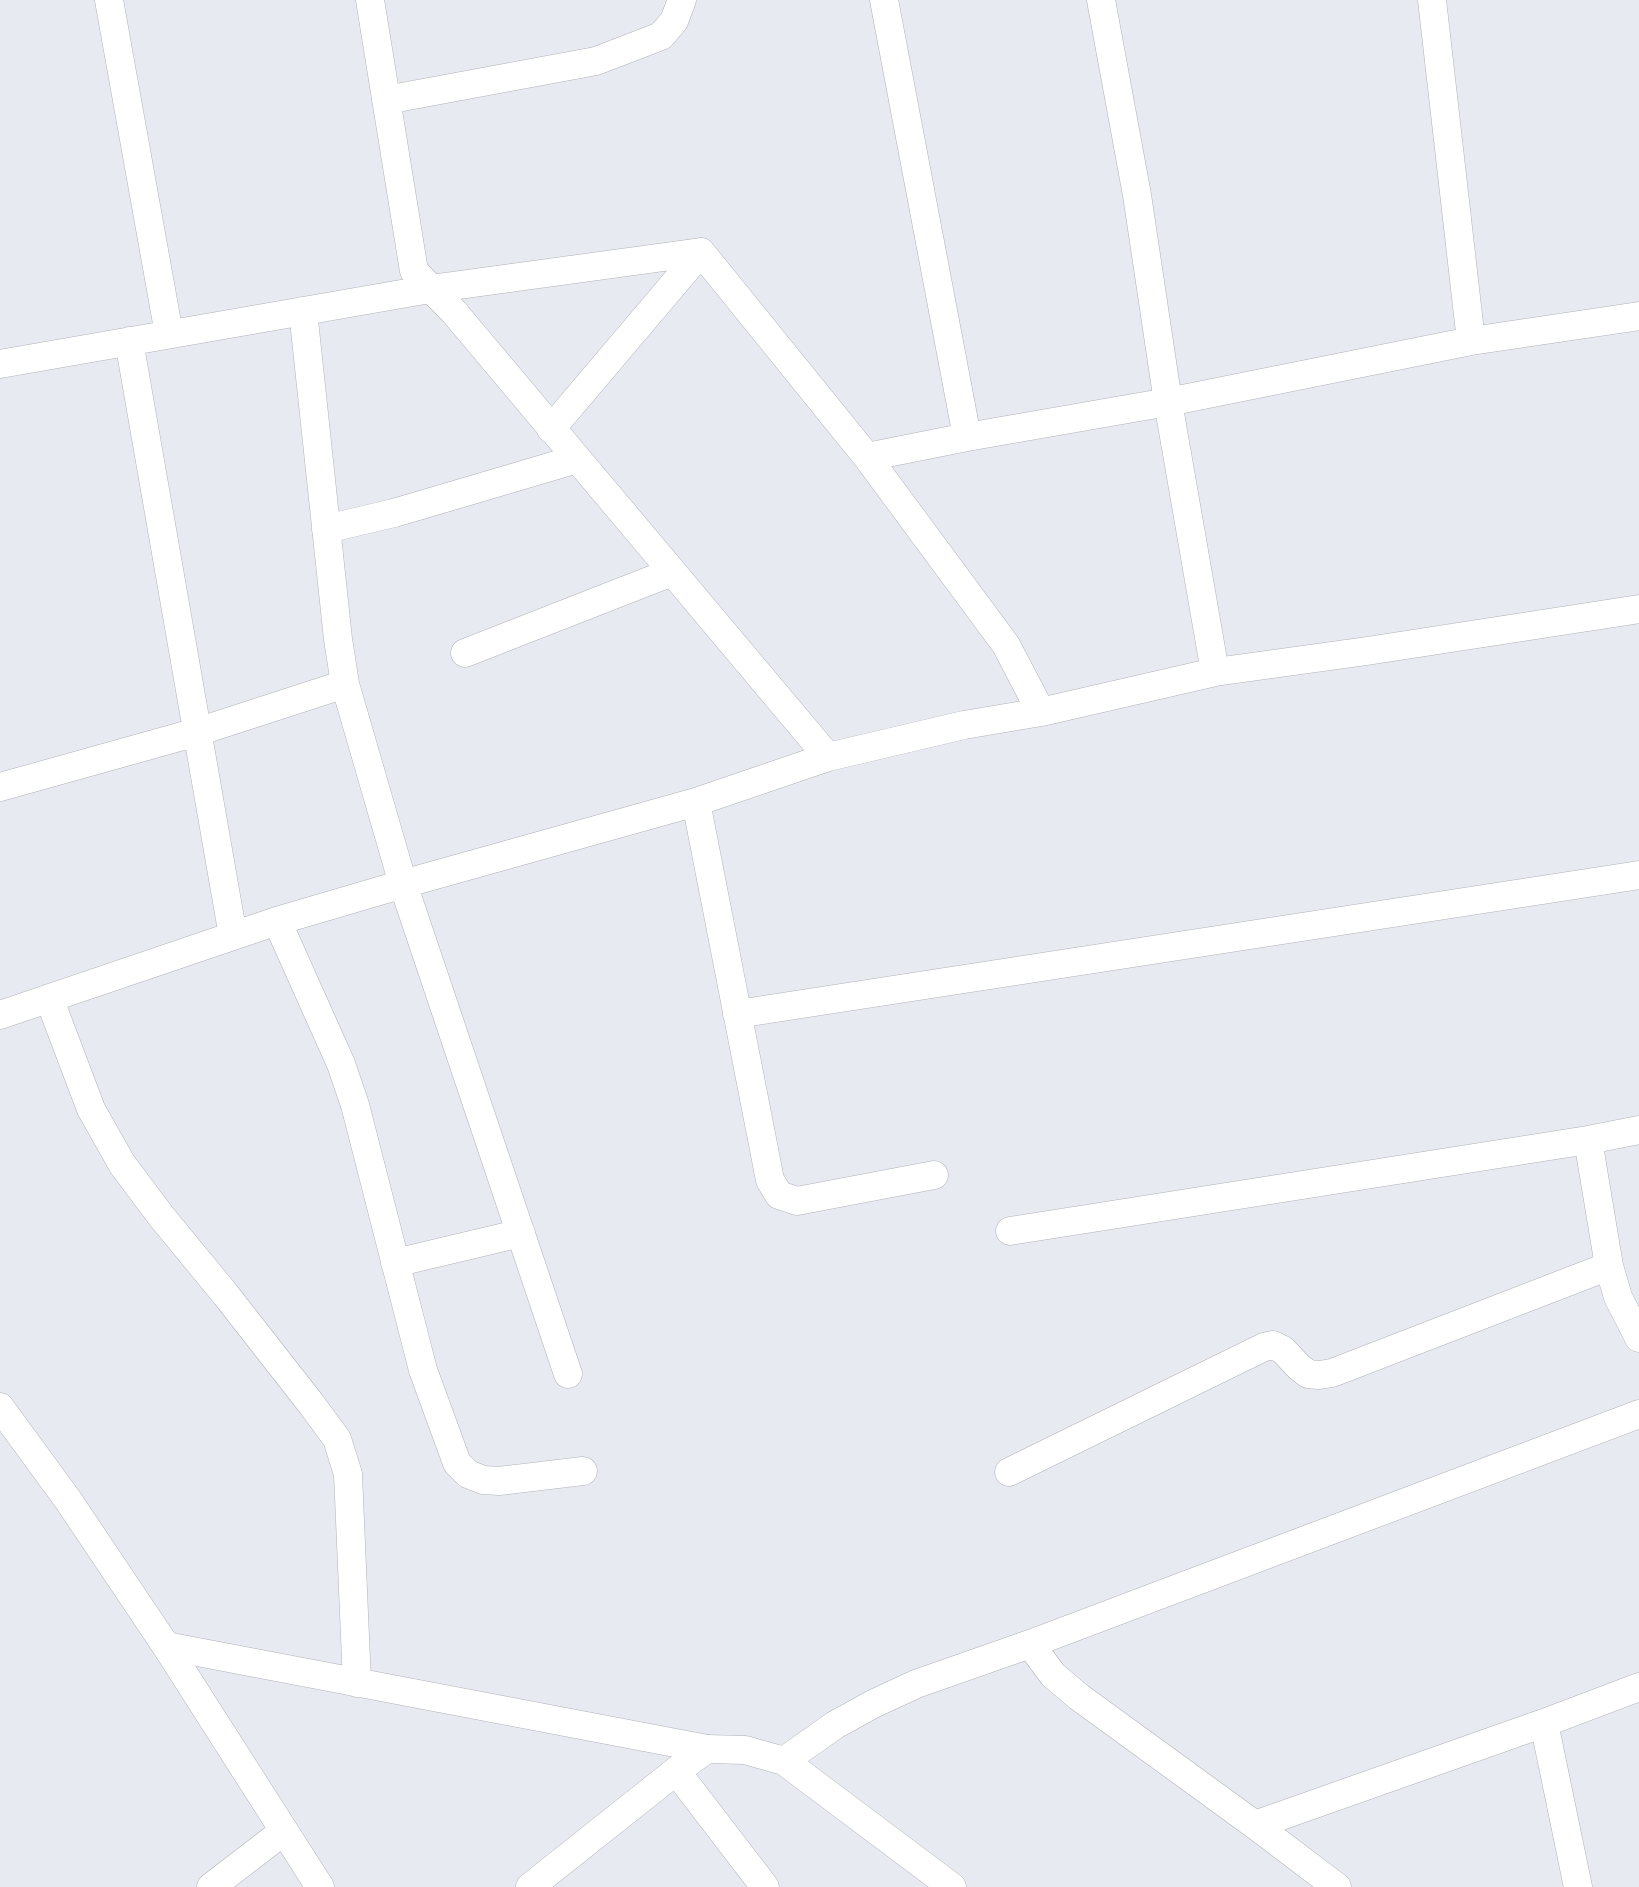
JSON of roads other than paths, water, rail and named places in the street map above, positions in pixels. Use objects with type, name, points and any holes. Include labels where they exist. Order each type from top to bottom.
[{"type":"street","points":[[109,0],[169,334]]},
{"type":"street","points":[[370,0],[414,271],[454,312],[828,757]]},
{"type":"street","points":[[386,100],[596,62],[661,36],[674,21],[682,0]]},
{"type":"street","points":[[884,0],[967,437]]},
{"type":"street","points":[[1101,0],[1137,195],[1168,402],[1215,672]]},
{"type":"street","points":[[1432,0],[1471,341]]},
{"type":"street","points":[[0,364],[430,289],[701,252]]},
{"type":"street","points":[[552,429],[701,252]]},
{"type":"street","points":[[701,252],[867,457],[1006,645],[1042,712]]},
{"type":"street","points":[[303,311],[338,639],[345,684],[403,884],[568,1374]]},
{"type":"street","points":[[867,457],[967,437],[1168,402],[1471,341],[1639,316]]},
{"type":"street","points":[[129,341],[233,936]]},
{"type":"street","points":[[326,529],[394,513],[577,459]]},
{"type":"street","points":[[465,653],[672,572]]},
{"type":"street","points":[[0,1015],[277,921],[696,802],[828,757],[964,725],[1042,712],[1215,672],[1368,651],[1639,609]]},
{"type":"street","points":[[0,788],[197,732],[345,684]]},
{"type":"street","points":[[696,802],[770,1180],[779,1195],[797,1201],[934,1175]]},
{"type":"street","points":[[737,1014],[1639,875]]},
{"type":"street","points":[[277,921],[341,1064],[355,1105],[423,1370],[457,1463],[468,1474],[483,1480],[499,1481],[584,1471]]},
{"type":"street","points":[[49,998],[91,1109],[122,1164],[161,1216],[300,1389],[337,1439],[348,1474],[357,1683]]},
{"type":"street","points":[[1010,1231],[1588,1140],[1639,1130]]},
{"type":"street","points":[[1588,1140],[1608,1266],[1618,1297],[1639,1338]]},
{"type":"street","points":[[395,1263],[521,1233]]},
{"type":"street","points":[[1009,1472],[1264,1347],[1273,1345],[1283,1350],[1299,1368],[1308,1374],[1332,1373],[1608,1266]]},
{"type":"street","points":[[0,1407],[68,1500],[166,1646],[320,1887]]},
{"type":"street","points":[[784,1761],[835,1725],[872,1704],[916,1684],[1030,1644],[1639,1414]]},
{"type":"street","points":[[1030,1644],[1054,1675],[1079,1697],[1337,1887]]},
{"type":"street","points":[[166,1646],[706,1749],[745,1750],[784,1761],[952,1887]]},
{"type":"street","points":[[1255,1825],[1544,1723],[1639,1687]]},
{"type":"street","points":[[1544,1723],[1578,1887]]},
{"type":"street","points":[[530,1887],[706,1749]]},
{"type":"street","points":[[676,1771],[766,1887]]},
{"type":"street","points":[[211,1887],[284,1831]]}]
